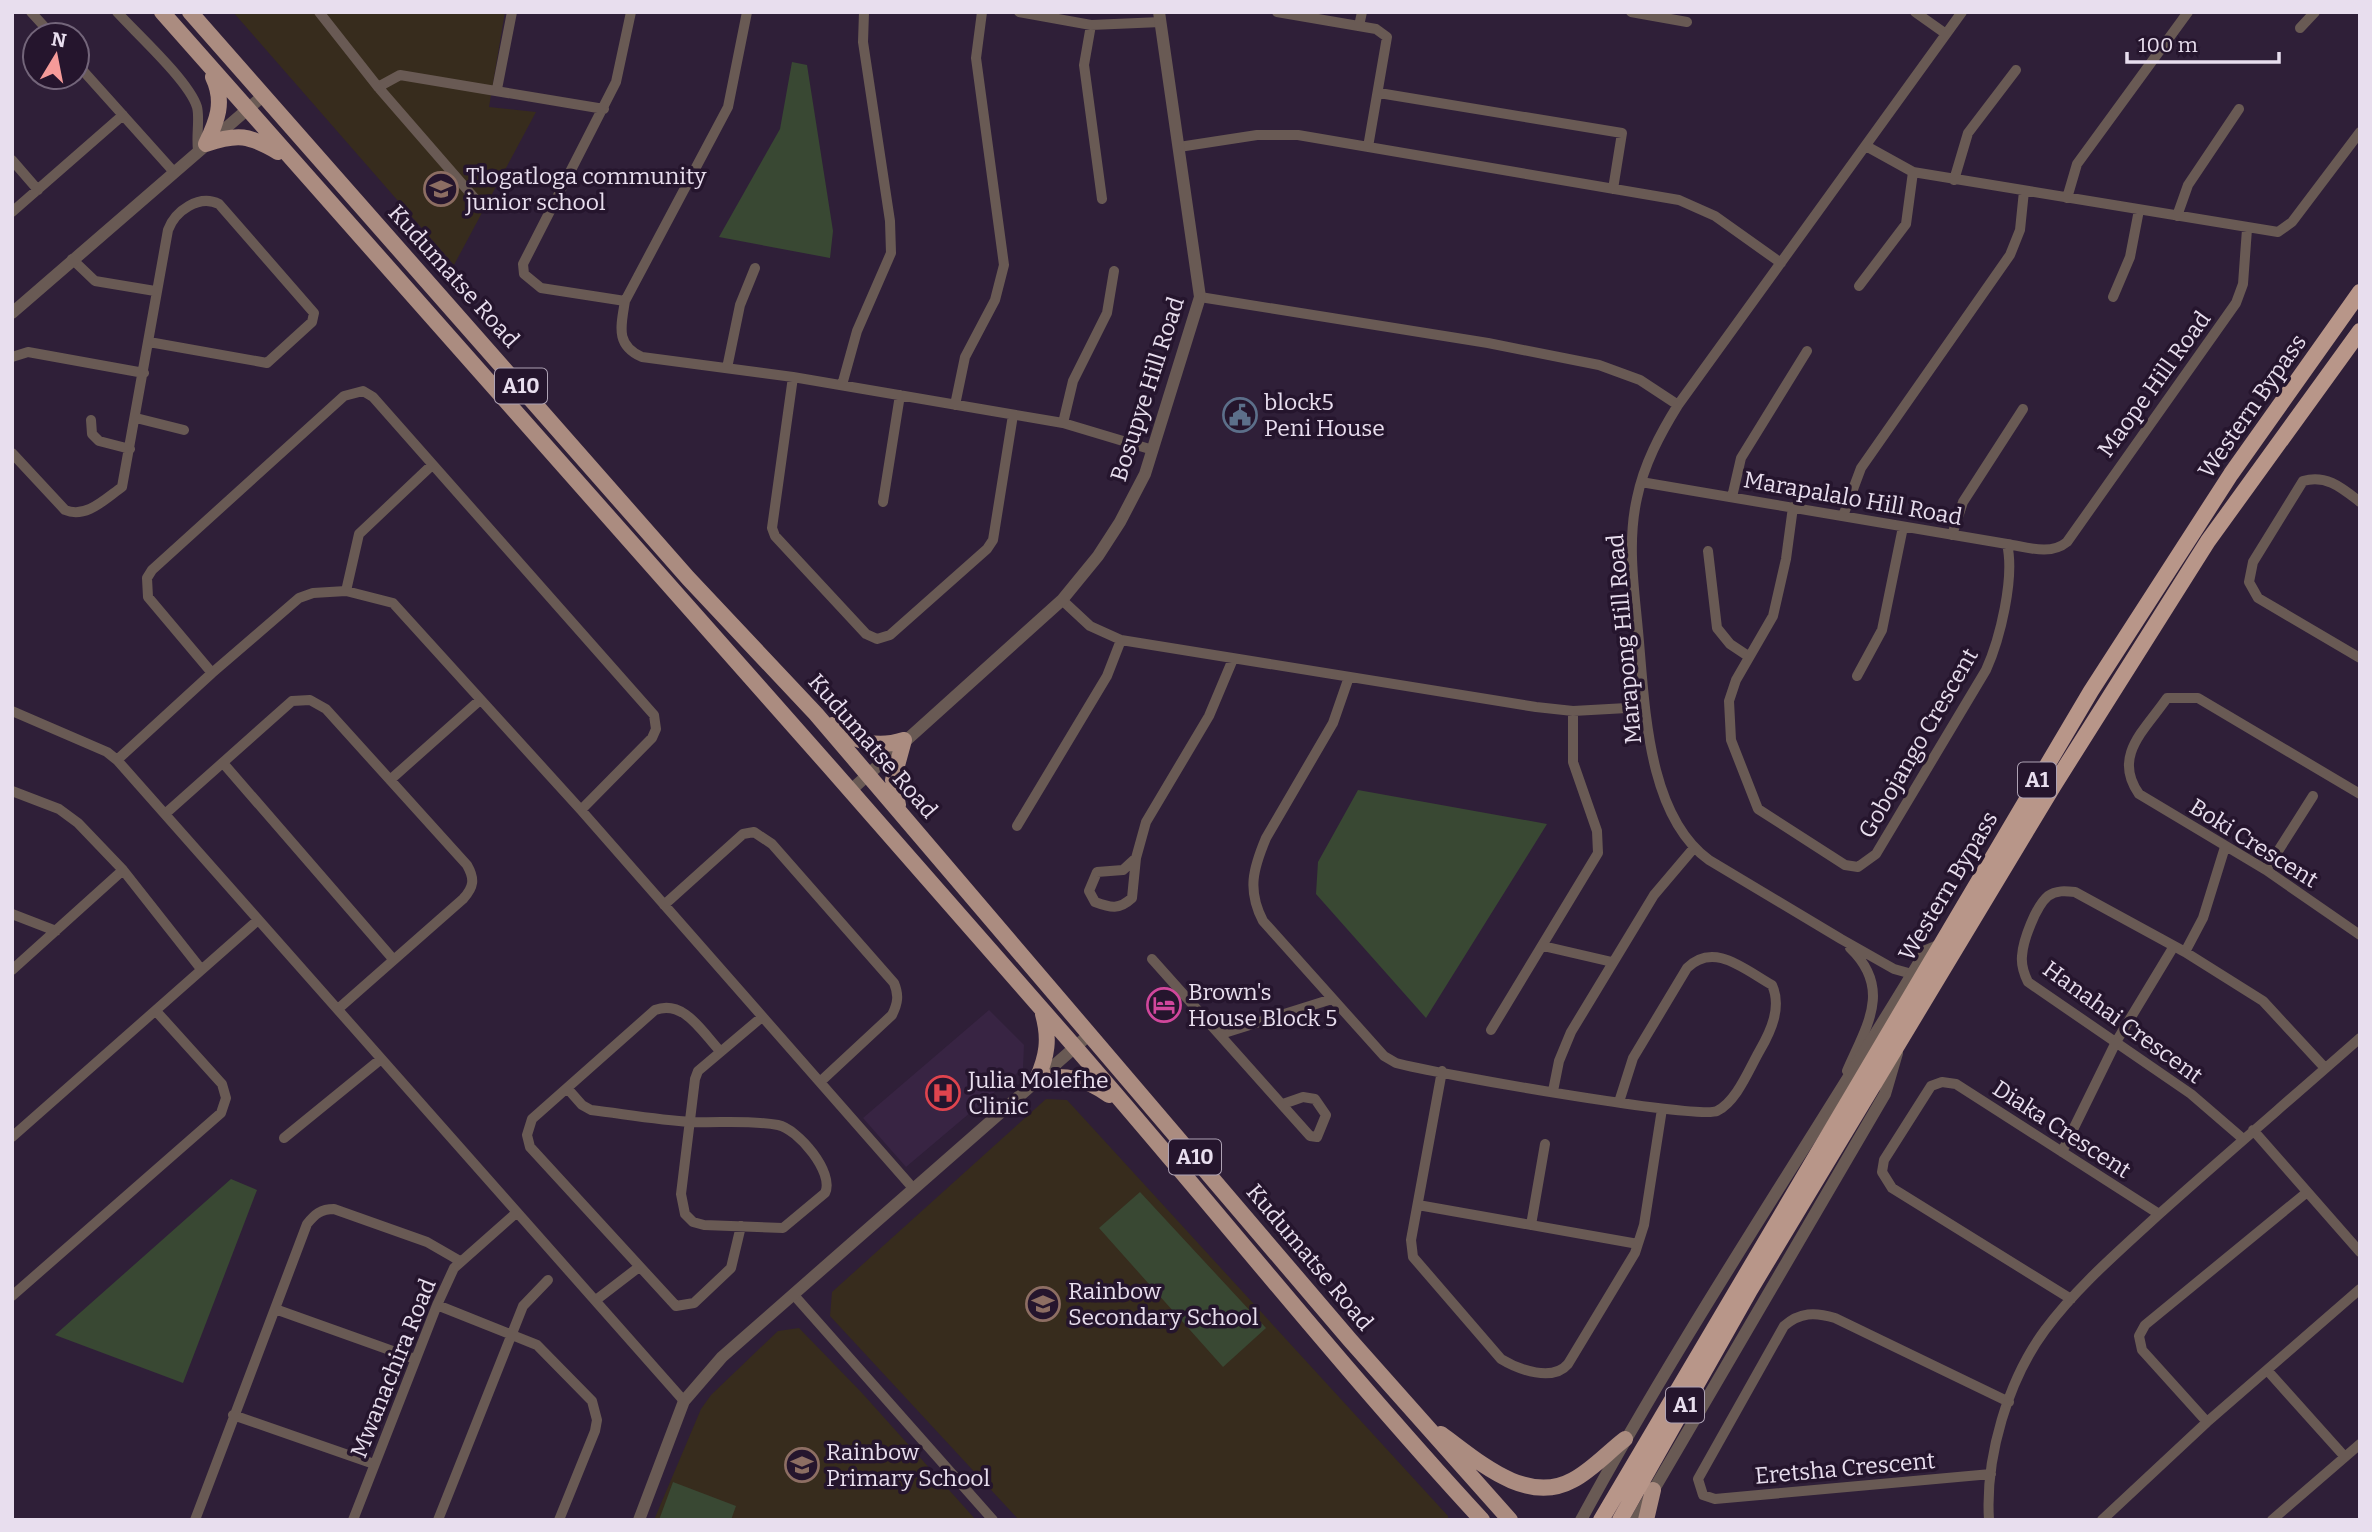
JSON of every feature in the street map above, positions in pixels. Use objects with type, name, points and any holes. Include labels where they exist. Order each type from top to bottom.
[{"type":"highway","name":"Western Bypass","points":[[1604,1513],[2091,691],[2185,543],[2360,292]]},
{"type":"highway","name":"Western Bypass","points":[[1620,1520],[1750,1290],[2054,785],[2208,541],[2360,331]]},
{"type":"main road","name":"Kudumatse Road","points":[[162,12],[1040,1007],[1259,1266],[1450,1487],[1482,1520]]},
{"type":"main road","name":"Kudumatse Road","points":[[190,12],[688,578],[816,714],[1417,1416],[1510,1520]]},
{"type":"main road","points":[[202,147],[220,107],[220,93],[207,62]]},
{"type":"main road","points":[[202,147],[229,136],[245,136],[278,152],[299,168]]},
{"type":"main road","points":[[816,714],[864,744],[885,745],[904,740]]},
{"type":"main road","points":[[899,809],[893,780],[904,740]]},
{"type":"main road","points":[[1040,1007],[1048,1034],[1048,1046],[1037,1079],[1063,1075],[1078,1078],[1096,1086],[1128,1108]]},
{"type":"main road","points":[[1417,1416],[1502,1478],[1548,1488],[1573,1480],[1625,1439]]},
{"type":"main road","points":[[1450,1487],[1470,1520]]},
{"type":"main road","points":[[1646,1520],[1653,1490]]},
{"type":"street","points":[[117,12],[186,88],[197,109],[195,130],[202,147]]},
{"type":"street","points":[[319,12],[378,87],[477,201]]},
{"type":"street","points":[[497,89],[512,12]]},
{"type":"street","points":[[625,301],[541,288],[524,274],[526,254],[604,109],[620,70],[631,12]]},
{"type":"street","points":[[747,12],[728,107],[625,301],[621,340],[633,353],[642,357],[793,377],[1063,423],[1153,450]]},
{"type":"street","points":[[842,385],[857,331],[891,253],[890,221],[863,42],[864,12]]},
{"type":"street","points":[[955,405],[965,357],[995,300],[1004,265],[976,58],[982,12]]},
{"type":"street","points":[[1277,12],[1376,29],[1387,37],[1368,147]]},
{"type":"street","points":[[1359,26],[1362,12]]},
{"type":"street","points":[[1631,12],[1687,22]]},
{"type":"street","points":[[1915,12],[1946,34]]},
{"type":"street","name":"Marapong Hill Road","points":[[1912,974],[1894,969],[1841,939],[1693,849],[1674,818],[1658,776],[1645,707],[1632,560],[1633,524],[1641,482],[1651,454],[1678,405],[1962,12]]},
{"type":"street","points":[[2067,198],[2077,164],[2188,12]]},
{"type":"street","points":[[2300,28],[2315,12]]},
{"type":"street","points":[[1024,13],[1091,25],[1160,17]]},
{"type":"street","name":"Bosupye Hill Road","points":[[850,791],[1062,600],[1098,556],[1120,522],[1153,450],[1200,297],[1160,17]]},
{"type":"street","points":[[1091,25],[1084,65],[1102,199]]},
{"type":"street","points":[[1954,180],[1968,134],[2016,70]]},
{"type":"street","points":[[378,87],[400,75],[497,89],[604,109]]},
{"type":"street","points":[[91,80],[173,171]]},
{"type":"street","points":[[1379,93],[1622,133],[1613,189]]},
{"type":"street","points":[[12,313],[264,95]]},
{"type":"street","points":[[2177,216],[2188,185],[2239,109]]},
{"type":"street","points":[[12,212],[123,115]]},
{"type":"street","points":[[1866,146],[1913,172],[2268,232],[2284,230],[2360,132]]},
{"type":"street","points":[[1178,147],[1278,134],[1679,200],[1698,207],[1781,263]]},
{"type":"street","points":[[12,160],[38,190]]},
{"type":"street","points":[[1859,286],[1906,224],[1913,172]]},
{"type":"street","points":[[1843,516],[1861,468],[2010,255],[2020,230],[2024,191]]},
{"type":"street","points":[[12,453],[65,510],[80,513],[122,487],[144,373],[155,291],[171,221],[177,213],[200,201],[214,202],[312,309],[314,318],[267,363],[149,342]]},
{"type":"street","points":[[2113,297],[2130,257],[2139,210]]},
{"type":"street","name":"Maope Hill Road","points":[[2059,549],[2067,542],[2236,303],[2243,284],[2246,229]]},
{"type":"street","points":[[72,259],[96,281],[155,291]]},
{"type":"street","points":[[727,368],[740,305],[755,268]]},
{"type":"street","points":[[1063,423],[1073,381],[1107,313],[1114,271]]},
{"type":"street","points":[[1200,297],[1394,327],[1599,365],[1640,380],[1678,405]]},
{"type":"street","points":[[2342,354],[2360,348]]},
{"type":"street","points":[[1732,498],[1741,458],[1807,351]]},
{"type":"street","points":[[12,357],[28,352],[144,373]]},
{"type":"street","points":[[793,377],[772,528],[775,536],[866,634],[877,639],[890,635],[987,549],[996,529],[1013,415]]},
{"type":"street","points":[[212,673],[148,597],[147,578],[152,570],[344,396],[353,391],[363,391],[373,397],[654,715],[656,729],[652,738],[581,810]]},
{"type":"street","points":[[883,502],[900,396]]},
{"type":"street","points":[[1952,535],[1963,502],[2023,409]]},
{"type":"street","points":[[136,418],[184,430]]},
{"type":"street","points":[[91,420],[92,434],[99,441],[130,449]]},
{"type":"street","points":[[346,591],[359,534],[432,465]]},
{"type":"street","points":[[2360,502],[2337,485],[2312,478],[2303,481],[2253,562],[2249,582],[2258,598],[2360,657]]},
{"type":"street","name":"Marapalalo Hill Road","points":[[1641,482],[2007,544],[2059,549]]},
{"type":"street","points":[[1708,551],[1717,628],[1730,644],[1748,656],[1773,616],[1786,559],[1793,508]]},
{"type":"street","points":[[1857,676],[1882,630],[1903,527]]},
{"type":"street","name":"Gobojango Crescent","points":[[1748,656],[1729,701],[1728,719],[1731,740],[1758,809],[1845,865],[1858,867],[1868,863],[1932,763],[1992,658],[2009,572],[2007,544]]},
{"type":"street","points":[[117,760],[299,598],[313,593],[346,591],[393,603],[581,810],[912,1188]]},
{"type":"street","points":[[1062,600],[1090,626],[1121,640],[1573,711],[1645,707]]},
{"type":"street","points":[[1017,826],[1107,676],[1121,640]]},
{"type":"street","points":[[1136,858],[1123,870],[1097,872],[1089,891],[1096,902],[1110,908],[1122,907],[1132,898],[1136,858],[1151,812],[1209,716],[1233,659]]},
{"type":"street","points":[[1349,677],[1333,723],[1266,838],[1253,882],[1253,902],[1263,921],[1384,1056],[1407,1066],[1442,1071],[1553,1091],[1619,1102],[1662,1109],[1708,1114],[1724,1107],[1768,1036],[1776,1003],[1772,985],[1722,957],[1708,955],[1696,958],[1687,968],[1633,1058],[1619,1102]]},
{"type":"street","name":"Boki Crescent","points":[[2358,789],[2198,698],[2182,696],[2167,698],[2130,751],[2127,766],[2130,781],[2139,794],[2225,848],[2266,870],[2360,935]]},
{"type":"street","points":[[165,814],[292,701],[303,699],[326,709],[467,865],[473,881],[471,890],[463,899],[338,1009]]},
{"type":"street","points":[[390,779],[480,700]]},
{"type":"street","points":[[12,711],[107,752],[117,760],[684,1401]]},
{"type":"street","points":[[1491,1030],[1593,865],[1599,844],[1573,762],[1573,711]]},
{"type":"street","points":[[223,763],[393,959]]},
{"type":"street","points":[[12,791],[68,814],[123,870],[201,969]]},
{"type":"street","points":[[2266,870],[2313,796]]},
{"type":"street","points":[[664,905],[743,834],[754,832],[772,844],[894,983],[898,992],[897,1005],[892,1015],[820,1082]]},
{"type":"street","points":[[2185,952],[2203,918],[2225,848]]},
{"type":"street","points":[[1553,1091],[1564,1046],[1612,962],[1654,895],[1693,849]]},
{"type":"street","points":[[12,970],[123,870]]},
{"type":"street","name":"Hanahai Crescent","points":[[2174,946],[2075,892],[2061,891],[2049,895],[2038,911],[2022,954],[2022,970],[2028,982],[2191,1094],[2242,1138]]},
{"type":"street","points":[[12,914],[56,931]]},
{"type":"street","points":[[12,1137],[258,920]]},
{"type":"street","points":[[1841,939],[1868,970],[1875,992],[1870,1016],[1843,1082]]},
{"type":"street","points":[[1543,946],[1612,962]]},
{"type":"street","points":[[1581,1520],[1625,1439],[1843,1082],[1926,951],[1938,946]]},
{"type":"street","points":[[2062,1152],[2116,1042],[2174,946],[2263,1001],[2325,1068]]},
{"type":"street","points":[[1152,960],[1310,1136],[1317,1137],[1326,1115],[1315,1099],[1303,1097],[1283,1104]]},
{"type":"street","points":[[1221,1034],[1332,999]]},
{"type":"street","points":[[720,1051],[680,1009],[664,1006],[655,1010],[532,1119],[527,1135],[530,1147],[676,1306],[685,1307],[694,1303],[731,1268],[741,1226]]},
{"type":"street","points":[[12,1296],[221,1113],[225,1105],[222,1084],[156,1011]]},
{"type":"street","points":[[567,1088],[582,1105],[591,1110],[688,1121],[777,1125],[794,1134],[825,1169],[828,1188],[791,1223],[775,1229],[693,1222],[685,1214],[681,1194],[688,1121],[698,1071],[762,1017]]},
{"type":"street","points":[[639,1520],[684,1401],[722,1357],[1090,1034]]},
{"type":"street","points":[[1989,1520],[1991,1474],[2008,1402],[2044,1331],[2071,1299],[2159,1214],[2242,1138],[2360,1038]]},
{"type":"street","points":[[1636,1520],[1885,1094],[1899,1046]]},
{"type":"street","points":[[284,1138],[381,1059]]},
{"type":"street","points":[[1442,1071],[1411,1241],[1413,1257],[1501,1359],[1513,1366],[1550,1374],[1561,1372],[1568,1364],[1633,1259],[1662,1109]]},
{"type":"street","name":"Diaka Crescent","points":[[2071,1299],[1892,1188],[1882,1172],[1885,1160],[1931,1086],[1942,1082],[1956,1084],[2159,1214]]},
{"type":"street","points":[[2253,1130],[2360,1252]]},
{"type":"street","points":[[1531,1225],[1545,1144]]},
{"type":"street","points":[[2207,1422],[2142,1350],[2139,1336],[2145,1325],[2306,1193]]},
{"type":"street","points":[[1418,1205],[1638,1244]]},
{"type":"street","points":[[195,1520],[307,1224],[325,1209],[334,1209],[427,1242],[460,1261]]},
{"type":"street","name":"Mwanachira Road","points":[[353,1520],[437,1305],[460,1261],[516,1213]]},
{"type":"street","points":[[596,1300],[639,1267]]},
{"type":"street","points":[[438,1520],[523,1307],[548,1280]]},
{"type":"street","points":[[2102,1520],[2207,1422],[2360,1289]]},
{"type":"street","points":[[793,1294],[993,1520]]},
{"type":"street","points":[[437,1305],[511,1334],[544,1351],[596,1409],[595,1431],[559,1520]]},
{"type":"street","points":[[275,1308],[415,1359]]},
{"type":"street","name":"Eretsha Crescent","points":[[1991,1474],[1716,1499],[1703,1495],[1698,1475],[1784,1326],[1794,1317],[1808,1314],[1835,1318],[2008,1402]]},
{"type":"street","points":[[2267,1370],[2345,1457]]},
{"type":"street","points":[[233,1415],[374,1464]]},
{"type":"street","points":[[2273,1520],[2360,1444]]},
{"type":"shaded area","name":"Tlogatloga community junior school","points":[[233,12],[505,12],[489,107],[536,112],[454,265]]},
{"type":"shaded area","name":"Julia Molefhe Clinic","points":[[989,1010],[1024,1045],[1023,1068],[906,1167],[863,1118]]},
{"type":"shaded area","name":"Rainbow Secondary School","points":[[1046,1099],[1067,1100],[1448,1516],[1448,1520],[1019,1520],[830,1316],[832,1292]]},
{"type":"shaded area","name":"Rainbow Primary School","points":[[799,1328],[862,1393],[976,1520],[654,1520],[701,1409],[711,1395],[778,1331]]},
{"type":"green space","points":[[792,62],[807,65],[833,231],[830,258],[719,237],[780,129]]},
{"type":"green space","points":[[1358,790],[1547,824],[1426,1018],[1316,894],[1318,862]]},
{"type":"green space","points":[[231,1179],[257,1190],[183,1383],[55,1335]]},
{"type":"green space","points":[[1140,1192],[1266,1328],[1223,1367],[1099,1228]]},
{"type":"green space","points":[[673,1482],[736,1506],[731,1520],[659,1520]]},
{"type":"place","name":"Tlogatloga community junior school","points":[[441,189]]},
{"type":"place","name":"block5 Peni House","points":[[1240,415]]},
{"type":"place","name":"Brown's House Block 5","points":[[1164,1005]]},
{"type":"place","name":"Julia Molefhe Clinic","points":[[943,1093]]},
{"type":"place","name":"Rainbow Secondary School","points":[[1043,1304]]},
{"type":"place","name":"Rainbow Primary School","points":[[802,1465]]}]
